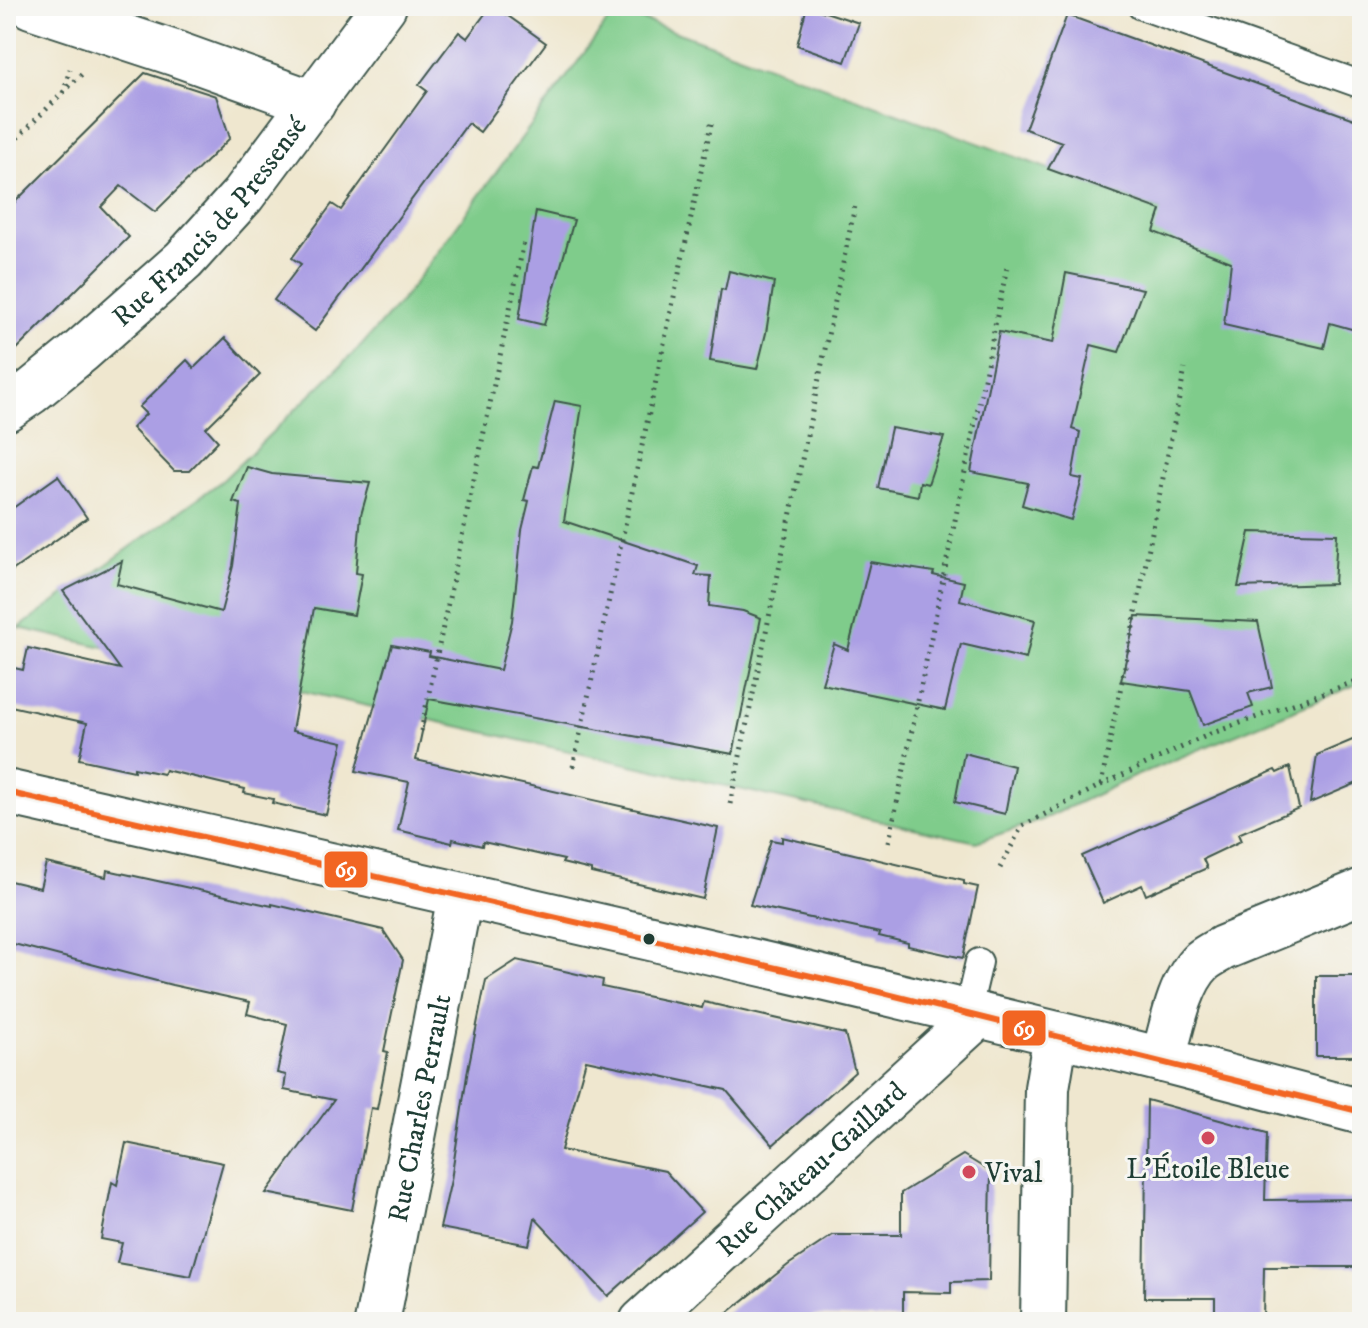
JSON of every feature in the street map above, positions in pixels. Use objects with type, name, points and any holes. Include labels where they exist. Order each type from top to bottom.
[{"type":"street","points":[[31,6],[313,103]]},
{"type":"street","name":"Rue Francis de Pressensé","points":[[6,409],[80,352],[184,260],[243,195],[384,6]]},
{"type":"street","points":[[6,792],[973,1014],[1362,1112]]},
{"type":"street","points":[[1163,1060],[1189,978],[1203,960],[1223,948],[1362,891]]},
{"type":"street","name":"Rue Charles Perrault","points":[[377,1322],[460,896]]},
{"type":"street","name":"Rue Château-Gaillard","points":[[642,1322],[973,1014]]},
{"type":"street","points":[[1043,1322],[1047,1088],[1056,1034]]},
{"type":"lane","points":[[1141,6],[1362,85]]},
{"type":"lane","points":[[973,1014],[979,962]]},
{"type":"path","points":[[6,149],[82,75]]},
{"type":"path","points":[[573,767],[712,120]]},
{"type":"path","points":[[730,804],[856,201]]},
{"type":"path","points":[[421,731],[524,242]]},
{"type":"path","points":[[889,842],[1007,267]]},
{"type":"path","points":[[1101,785],[1185,369]]},
{"type":"path","points":[[1000,868],[1022,826],[1210,734],[1362,679]]},
{"type":"green space","points":[[616,10],[1362,284],[1362,682],[1133,777],[1042,820],[976,842],[19,628],[223,480],[362,345],[405,296]]},
{"type":"building","points":[[491,6],[546,43],[480,132],[468,123],[315,331],[274,300],[301,264],[292,258],[332,204],[341,210],[427,91],[419,85],[459,32],[467,38]]},
{"type":"building","points":[[807,6],[859,23],[845,62],[797,45]]},
{"type":"building","points":[[1067,15],[1362,122],[1362,288],[1355,330],[1330,323],[1324,348],[1224,325],[1231,262],[1154,232],[1161,210],[1048,169],[1062,142],[1025,129]]},
{"type":"building","points":[[145,73],[216,96],[230,138],[155,212],[121,186],[101,207],[129,237],[6,360],[6,211]]},
{"type":"building","points":[[536,211],[574,220],[544,325],[519,319]]},
{"type":"building","points":[[729,271],[774,282],[757,369],[710,361],[721,289],[725,290]]},
{"type":"building","points":[[1066,273],[1143,289],[1119,352],[1091,345],[1072,429],[1080,432],[1072,477],[1082,479],[1071,520],[1022,505],[1028,483],[971,472],[999,332],[1053,343]]},
{"type":"building","points":[[225,338],[260,375],[206,428],[218,441],[189,471],[174,471],[132,428],[146,414],[139,407],[187,360],[194,368]]},
{"type":"building","points":[[555,401],[582,406],[564,521],[698,566],[695,575],[711,576],[709,606],[743,611],[761,618],[733,754],[429,699],[416,760],[718,828],[703,899],[591,873],[591,870],[562,863],[564,860],[483,842],[482,846],[453,839],[452,843],[398,830],[409,782],[356,771],[392,645],[500,670],[512,621],[522,530],[529,501],[524,500],[533,466],[538,467]]},
{"type":"building","points":[[891,428],[944,437],[928,484],[920,482],[918,496],[878,488]]},
{"type":"building","points":[[247,467],[272,474],[370,483],[361,515],[356,573],[362,574],[354,615],[314,608],[292,731],[343,742],[326,815],[272,803],[273,799],[244,793],[245,789],[165,770],[163,774],[134,768],[134,771],[79,759],[87,723],[6,705],[6,666],[23,670],[28,648],[120,669],[63,591],[122,561],[117,584],[221,612],[233,566],[241,504],[233,502]]},
{"type":"building","points":[[58,476],[87,518],[6,575],[6,513]]},
{"type":"building","points":[[1250,532],[1337,534],[1334,584],[1238,587]]},
{"type":"building","points":[[870,562],[934,572],[933,575],[964,582],[960,600],[1035,620],[1026,659],[961,644],[945,710],[822,684],[834,644],[848,650]]},
{"type":"building","points":[[1136,616],[1258,622],[1272,687],[1248,693],[1253,707],[1203,725],[1190,691],[1121,681]]},
{"type":"building","points":[[1362,736],[1362,781],[1310,803],[1317,755]]},
{"type":"building","points":[[964,753],[1014,766],[1005,814],[955,802]]},
{"type":"building","points":[[1290,767],[1299,808],[1238,834],[1241,841],[1203,859],[1207,868],[1146,895],[1142,885],[1103,903],[1082,856],[1275,770],[1277,773]]},
{"type":"building","points":[[782,837],[964,880],[964,884],[978,887],[963,958],[908,946],[908,943],[879,936],[880,933],[750,905],[771,840],[782,842]]},
{"type":"building","points":[[46,863],[106,877],[107,870],[383,930],[403,960],[384,1051],[388,1052],[377,1109],[371,1108],[352,1210],[266,1193],[334,1100],[284,1090],[286,1075],[277,1073],[287,1024],[247,1014],[250,1002],[6,942],[6,880],[40,888]]},
{"type":"building","points":[[517,960],[603,980],[602,987],[702,1008],[704,1002],[845,1034],[855,1072],[773,1145],[726,1090],[586,1060],[561,1150],[665,1171],[702,1212],[608,1296],[535,1218],[529,1245],[440,1228],[486,980]]},
{"type":"building","points":[[1316,976],[1362,976],[1362,1056],[1316,1056]]},
{"type":"building","points":[[1147,1100],[1267,1133],[1265,1200],[1362,1199],[1362,1267],[1264,1267],[1263,1320],[1215,1321],[1215,1298],[1144,1298]]},
{"type":"building","points":[[126,1143],[223,1163],[191,1276],[117,1263],[122,1243],[101,1239],[112,1182],[117,1185]]},
{"type":"building","points":[[963,1155],[991,1172],[989,1281],[951,1282],[951,1293],[903,1292],[903,1319],[812,1316],[812,1322],[716,1322],[788,1265],[833,1235],[901,1235],[901,1193]]},
{"type":"transit line","name":"69","points":[[6,792],[855,986],[1362,1112]]},
{"type":"place","name":"L'Étoile Bleue","points":[[1208,1138]]},
{"type":"place","name":"Vival","points":[[969,1172]]}]
